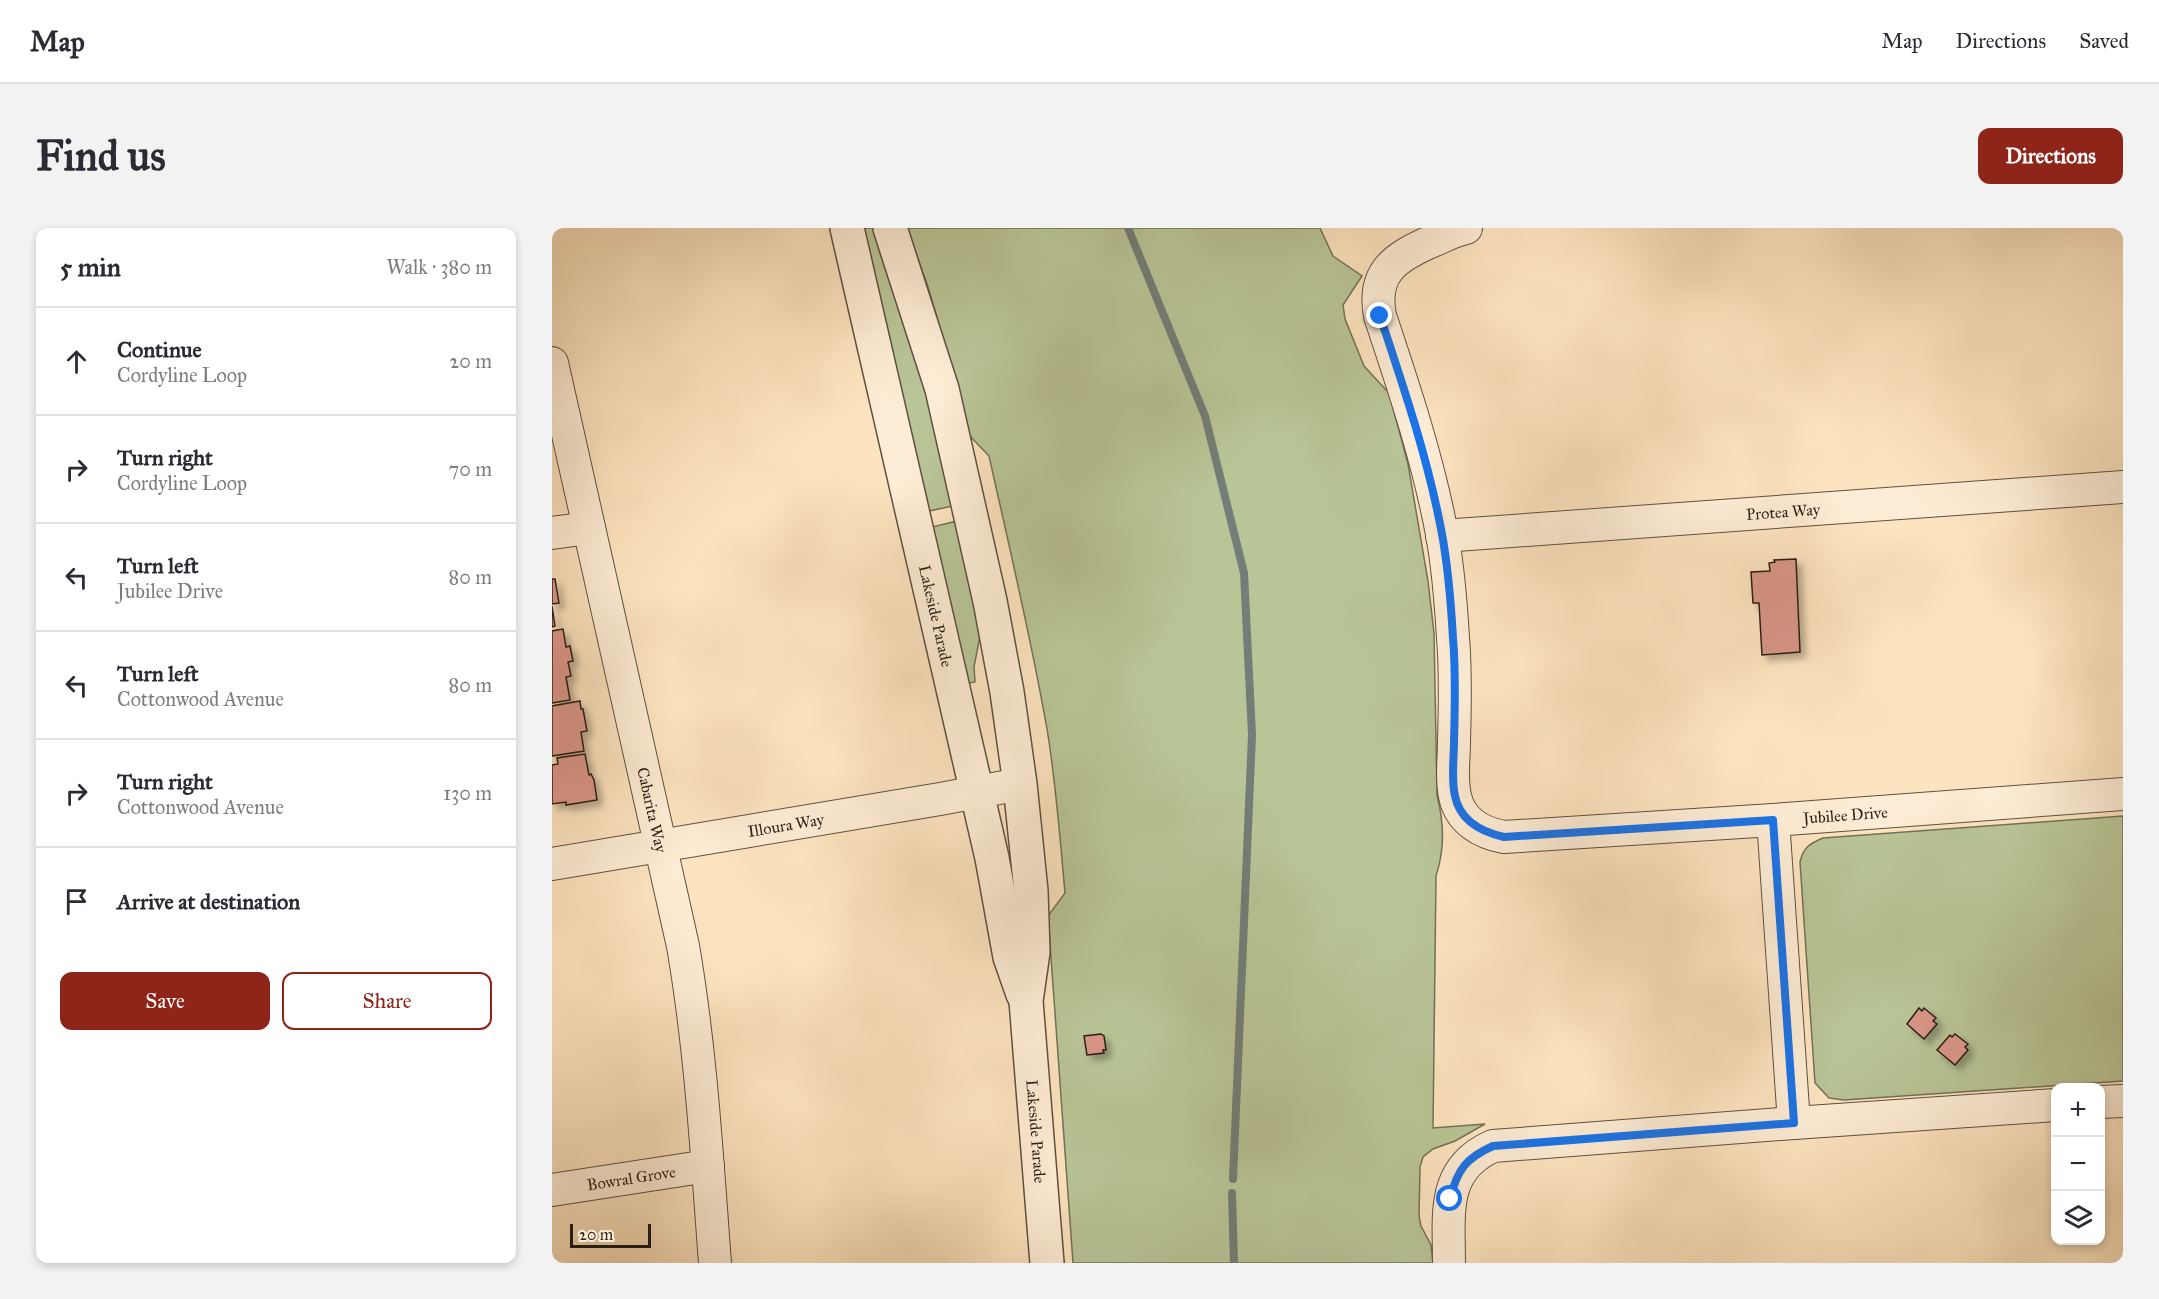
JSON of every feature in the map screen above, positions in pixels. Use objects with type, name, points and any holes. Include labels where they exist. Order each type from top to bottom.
[{"type":"street","name":"Lakeside Parade","points":[[848,228],[992,858],[1010,957],[1026,1001]]},
{"type":"street","name":"Lakeside Parade","points":[[890,228],[942,389],[990,601],[1007,692],[1020,784],[1032,901],[1033,952],[1026,1001],[1047,1263]]},
{"type":"street","name":"Jubilee Drive","points":[[1466,228],[1400,257],[1387,270],[1380,283],[1377,299],[1380,316],[1413,416],[1442,536],[1453,638],[1455,798],[1461,812],[1472,824],[1487,834],[1504,837],[2123,794]]},
{"type":"street","name":"Cabarita Way","points":[[552,363],[683,946],[693,1006],[715,1263]]},
{"type":"street","name":"Protea Way","points":[[1442,536],[2123,487]]},
{"type":"street","points":[[552,533],[589,528]]},
{"type":"street","name":"Illoura Way","points":[[552,864],[1020,784]]},
{"type":"street","points":[[1773,820],[1794,1123]]},
{"type":"street","points":[[2105,1102],[2123,1101]]},
{"type":"street","points":[[1449,1263],[1450,1199],[1455,1181],[1464,1165],[1477,1153],[1493,1146],[2051,1105]]},
{"type":"street","name":"Bowral Grove","points":[[552,1190],[708,1166]]},
{"type":"green space","points":[[860,228],[875,228],[922,374],[953,506],[924,512]]},
{"type":"green space","points":[[907,228],[1320,228],[1333,256],[1362,276],[1343,305],[1345,319],[1364,366],[1389,393],[1408,464],[1428,581],[1434,633],[1437,795],[1442,836],[1441,855],[1436,876],[1433,1128],[1485,1124],[1455,1141],[1433,1149],[1423,1157],[1420,1167],[1419,1216],[1421,1226],[1431,1245],[1433,1263],[1073,1263],[1048,916],[1065,893],[1047,729],[1027,626],[989,456],[969,435],[928,287]]},
{"type":"green space","points":[[957,521],[980,636],[974,667],[975,682],[964,684],[928,528]]},
{"type":"green space","points":[[2123,816],[2123,1081],[2051,1083],[2051,1086],[1844,1100],[1829,1098],[1815,1083],[1800,862],[1808,846],[1823,838]]},
{"type":"building","points":[[1796,559],[1800,652],[1762,655],[1759,603],[1753,603],[1751,572],[1770,571],[1769,563],[1775,562],[1774,560]]},
{"type":"building","points":[[552,579],[555,579],[559,603],[552,604]]},
{"type":"building","points":[[552,606],[555,626],[552,627]]},
{"type":"building","points":[[563,629],[566,647],[570,646],[573,661],[568,662],[571,676],[566,677],[570,700],[552,703],[552,631]]},
{"type":"building","points":[[580,701],[587,731],[581,732],[584,751],[552,756],[552,706]]},
{"type":"building","points":[[585,754],[589,775],[591,774],[594,780],[597,800],[566,805],[566,802],[552,804],[552,765],[558,764],[557,758]]},
{"type":"building","points":[[1919,1008],[1922,1011],[1924,1008],[1936,1018],[1933,1021],[1937,1024],[1924,1039],[1907,1024]]},
{"type":"building","points":[[1101,1034],[1104,1036],[1106,1050],[1103,1050],[1104,1053],[1087,1055],[1084,1036]]},
{"type":"building","points":[[1955,1034],[1968,1044],[1965,1047],[1968,1050],[1955,1065],[1937,1050],[1950,1035],[1952,1037]]},
{"type":"waterway","points":[[1128,228],[1205,416],[1244,573],[1252,735],[1233,1179]]},
{"type":"waterway","points":[[1232,1193],[1234,1263]]},
{"type":"route","points":[[1380,316],[1427,465],[1442,536],[1453,638],[1455,798],[1461,812],[1472,824],[1487,834],[1504,837],[1773,820],[1794,1123],[1493,1146],[1477,1153],[1464,1165],[1455,1181],[1450,1199]]}]
